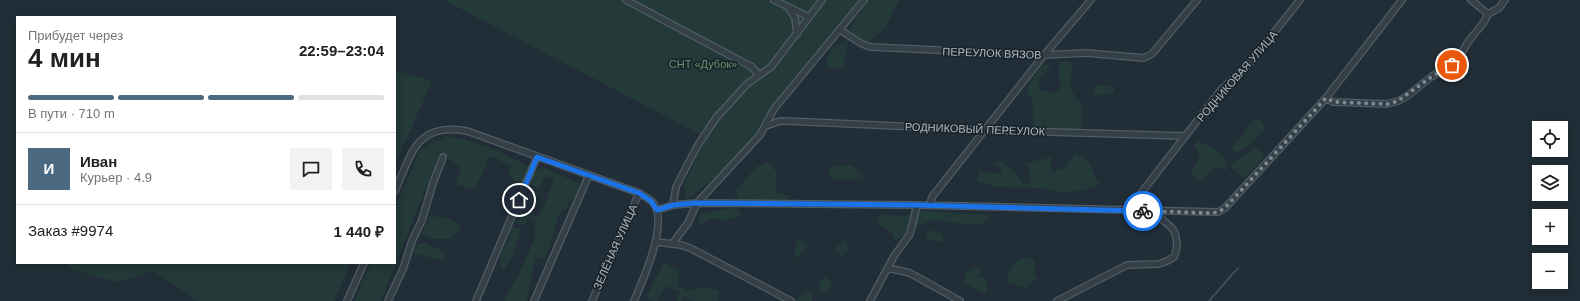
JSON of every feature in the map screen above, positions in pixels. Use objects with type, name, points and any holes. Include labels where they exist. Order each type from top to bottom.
[{"type":"street","points":[[626,0],[635,2],[752,67],[759,75]]},
{"type":"street","points":[[774,0],[809,17]]},
{"type":"street","points":[[673,205],[676,187],[706,131],[734,97],[747,84],[771,67],[822,0]]},
{"type":"street","points":[[672,244],[688,223],[696,203],[760,134],[774,110],[864,0]]},
{"type":"street","points":[[930,206],[932,196],[1044,55],[1091,0]]},
{"type":"street","name":"ПЕРЕУЛОК ВЯЗОВ","points":[[840,30],[862,44],[871,47],[1044,55],[1086,53],[1137,59],[1148,57],[1197,0]]},
{"type":"street","name":"РОДНИКОВАЯ УЛИЦА","points":[[1134,210],[1135,202],[1138,197],[1185,136],[1224,87],[1248,65],[1300,0]]},
{"type":"street","points":[[657,210],[673,205],[696,203],[917,205],[1218,212],[1225,208],[1326,98],[1402,0]]},
{"type":"street","points":[[1471,0],[1488,14]]},
{"type":"street","points":[[1326,98],[1334,102],[1388,104],[1398,101],[1431,77],[1457,61],[1468,42],[1484,22],[1488,14],[1499,8],[1505,0]]},
{"type":"street","points":[[788,7],[796,18],[797,34]]},
{"type":"street","name":"РОДНИКОВЫЙ ПЕРЕУЛОК","points":[[766,126],[780,121],[786,121],[985,130],[1185,136]]},
{"type":"street","points":[[396,189],[416,145],[422,138],[441,131],[450,130],[467,131],[639,193],[651,201],[657,210],[658,216],[656,242],[636,300]]},
{"type":"street","points":[[388,301],[403,269],[412,241],[422,220],[433,183],[443,157]]},
{"type":"street","points":[[476,301],[537,157]]},
{"type":"street","points":[[534,301],[589,175]]},
{"type":"street","name":"ЗЕЛЁНАЯ УЛИЦА","points":[[592,301],[639,193]]},
{"type":"street","points":[[870,301],[898,250],[910,234],[917,205]]},
{"type":"street","points":[[1056,301],[1127,265],[1159,264],[1174,257],[1177,243],[1175,233],[1172,228],[1156,215],[1156,211]]},
{"type":"street","points":[[656,242],[690,248],[791,301]]},
{"type":"street","points":[[347,301],[364,264]]},
{"type":"street","points":[[888,268],[910,273],[960,301]]},
{"type":"green space","name":"СНТ «Дубок»","points":[[444,0],[860,0],[809,60],[748,152],[686,200],[684,184],[707,138]]},
{"type":"green space","points":[[869,0],[899,0],[885,28],[868,43],[848,31]]},
{"type":"green space","points":[[848,41],[843,69],[825,67],[830,50]]},
{"type":"green space","points":[[1066,60],[1072,64],[1070,88],[1082,107],[1082,130],[1033,128],[1033,101],[1026,92],[1032,78],[1043,64],[1050,65],[1048,71],[1039,78],[1039,89],[1052,93],[1061,89],[1059,63]]},
{"type":"green space","points":[[396,70],[432,81],[396,163]]},
{"type":"green space","points":[[1098,85],[1114,87],[1114,93],[1094,96],[1094,89]]},
{"type":"green space","points":[[1259,118],[1263,124],[1264,130],[1252,143],[1236,153],[1231,149],[1243,135],[1251,122]]},
{"type":"green space","points":[[447,136],[480,144],[529,167],[520,184],[508,175],[511,166],[489,156],[474,190],[456,184],[461,168],[440,152],[396,263],[396,206],[420,150]]},
{"type":"green space","points":[[1198,141],[1216,149],[1226,160],[1227,171],[1218,167],[1212,170],[1202,182],[1190,175],[1200,156],[1194,144]]},
{"type":"green space","points":[[1256,147],[1265,157],[1244,178],[1229,166]]},
{"type":"green space","points":[[1075,153],[1088,160],[1097,181],[1102,184],[1084,190],[1063,192],[1038,188],[995,187],[977,181],[979,171],[1001,174],[1002,168],[990,163],[1003,161],[1015,172],[1022,183],[1030,184],[1030,172],[1027,163],[1052,157],[1050,170],[1056,173],[1057,168],[1062,170]]},
{"type":"green space","points":[[769,162],[777,173],[776,192],[789,196],[784,204],[740,204],[736,191],[756,167]]},
{"type":"green space","points":[[852,165],[861,173],[863,179],[832,180],[827,167]]},
{"type":"green space","points":[[543,167],[580,184],[575,197],[567,205],[566,210],[559,213],[548,252],[544,258],[535,257],[527,301],[504,301],[518,276],[534,240],[536,231],[534,225],[536,220],[528,217],[525,224],[516,223],[522,206],[538,217],[554,179],[545,176],[540,187],[533,186],[532,174]]},
{"type":"green space","points":[[528,190],[538,192],[531,206],[523,203]]},
{"type":"green space","points":[[736,208],[742,215],[725,221],[711,218],[699,226],[698,215],[718,210]]},
{"type":"green space","points":[[923,211],[989,215],[989,220],[978,225],[931,220],[907,232],[896,241],[891,232],[877,223],[880,215],[904,216]]},
{"type":"green space","points":[[429,216],[442,217],[451,220],[458,224],[461,228],[449,239],[431,239],[422,234]]},
{"type":"green space","points":[[512,227],[521,229],[513,254],[504,270],[501,268],[500,254],[507,243]]},
{"type":"green space","points":[[927,230],[942,233],[944,242],[927,239]]},
{"type":"green space","points":[[797,238],[807,245],[796,260],[795,254]]},
{"type":"green space","points":[[844,240],[849,248],[842,258],[835,249]]},
{"type":"green space","points":[[425,243],[445,252],[443,261],[414,253],[411,245]]},
{"type":"green space","points":[[1022,258],[1032,258],[1036,266],[1033,272],[1037,279],[1025,288],[1008,282],[1009,270]]},
{"type":"green space","points":[[664,263],[679,270],[677,285],[688,291],[703,288],[718,291],[718,301],[693,301],[684,296],[681,301],[676,301],[680,292],[665,286],[657,301],[653,301],[646,297]]},
{"type":"green space","points":[[66,264],[351,264],[334,301],[196,301],[191,296],[152,271],[119,282],[72,270]]},
{"type":"green space","points":[[371,264],[396,264],[381,301],[354,301]]},
{"type":"green space","points":[[977,266],[983,270],[977,276],[986,279],[988,287],[985,294],[963,282],[967,272]]},
{"type":"green space","points":[[825,277],[833,282],[827,292],[820,295],[819,283]]},
{"type":"green space","points":[[807,290],[812,291],[812,301],[795,301]]},
{"type":"waterway","points":[[1209,301],[1238,268]]},
{"type":"way so far","points":[[1143,211],[1218,212],[1225,208],[1326,98],[1334,102],[1388,104],[1406,97],[1431,77],[1452,65]]},
{"type":"route","points":[[519,200],[537,157],[639,193],[651,201],[657,210],[673,205],[696,203],[917,205],[1143,211]]}]
